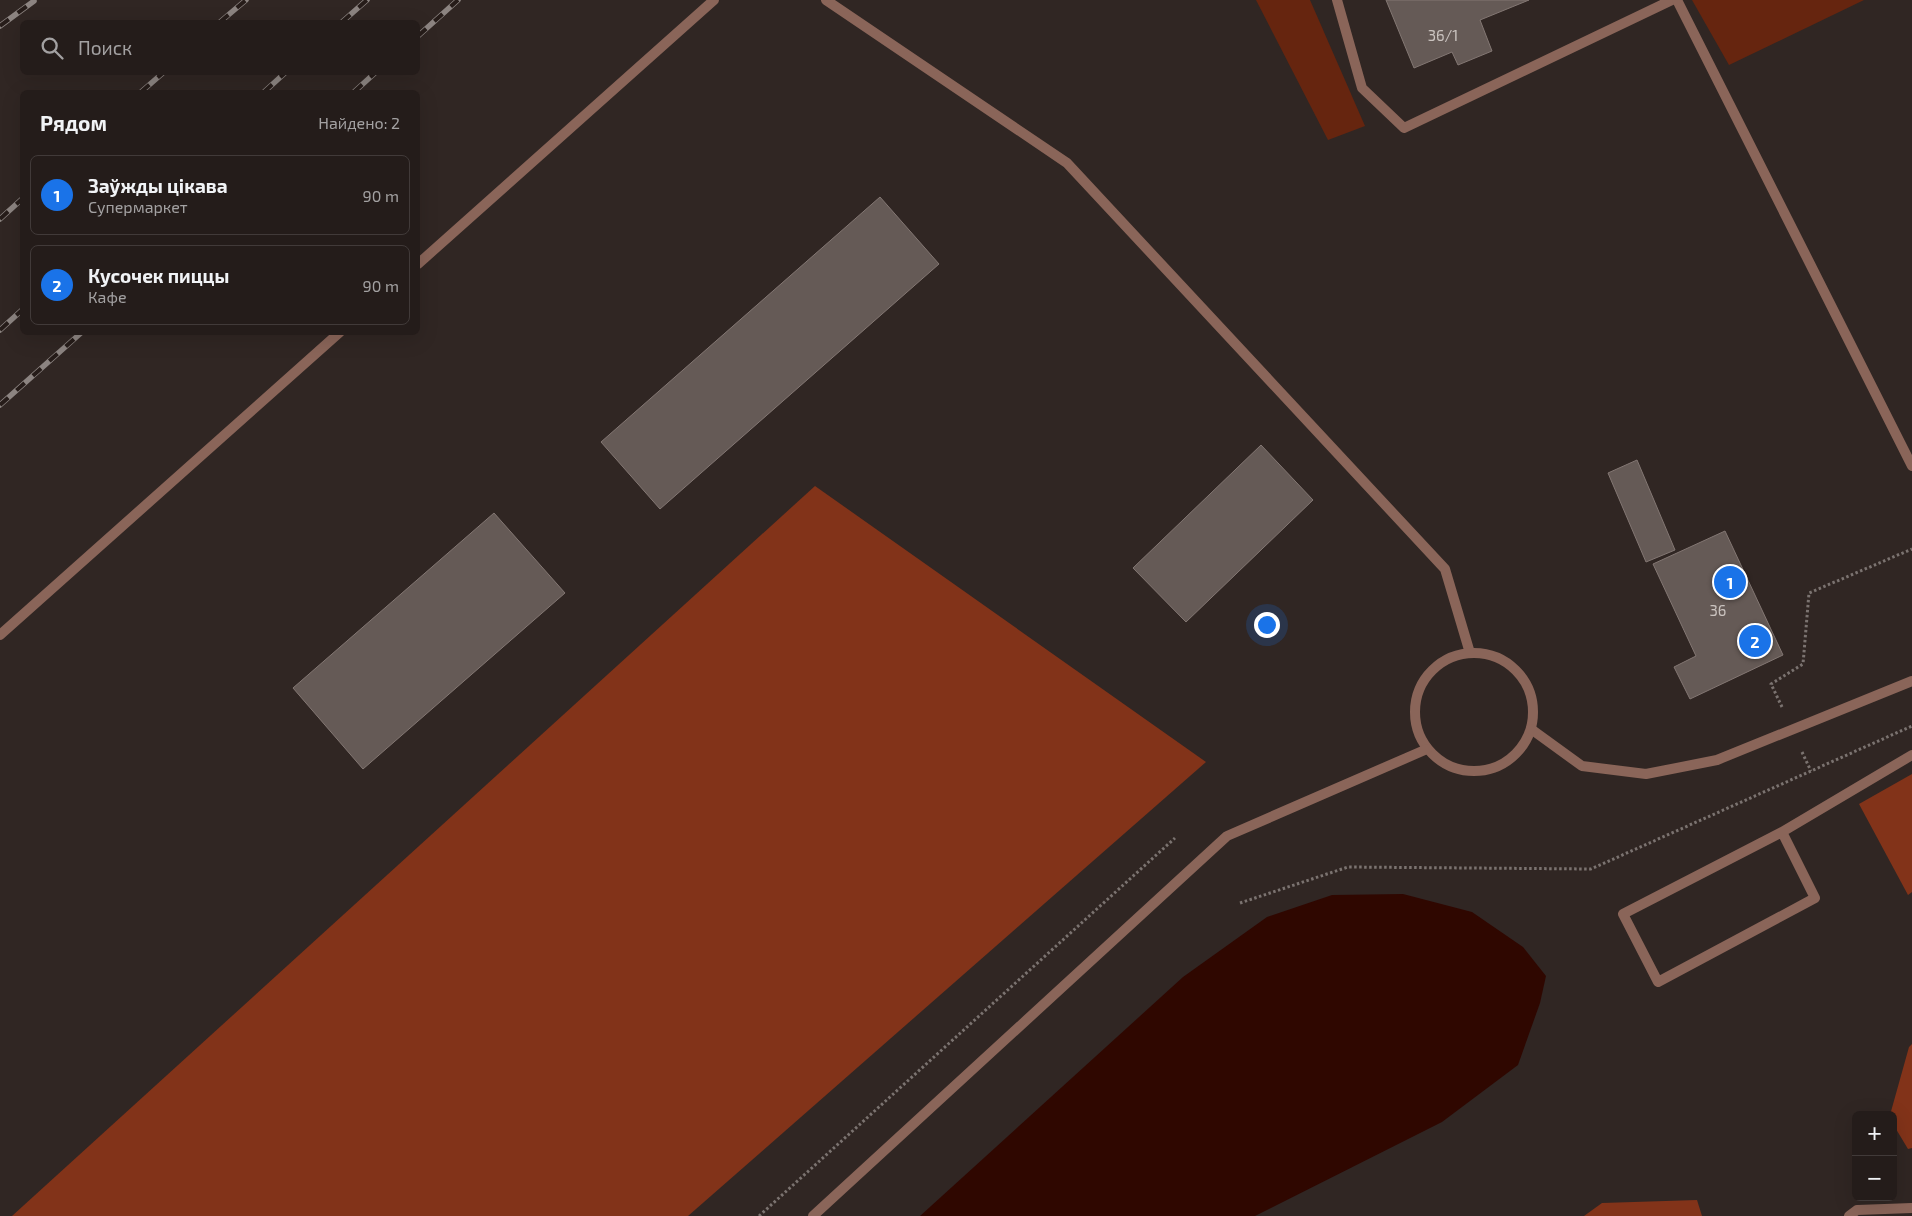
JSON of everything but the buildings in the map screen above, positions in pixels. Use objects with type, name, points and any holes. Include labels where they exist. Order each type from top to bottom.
[{"type":"lane","points":[[420,262],[714,0]]},
{"type":"lane","points":[[826,0],[1067,163],[1445,569],[1470,653]]},
{"type":"lane","points":[[1337,0],[1362,88],[1404,128],[1672,0]]},
{"type":"lane","points":[[1677,0],[1912,466]]},
{"type":"lane","points":[[0,635],[337,335]]},
{"type":"lane","points":[[1470,653],[1491,656],[1508,663],[1521,676],[1530,692],[1534,711],[1531,729],[1523,746],[1510,759],[1494,768],[1476,772],[1458,770],[1440,762],[1427,749],[1418,733],[1415,714],[1417,696],[1425,679],[1438,666],[1454,656],[1470,653]]},
{"type":"lane","points":[[1531,729],[1582,766],[1646,774],[1717,760],[1912,681]]},
{"type":"lane","points":[[813,1216],[1227,836],[1427,749]]},
{"type":"lane","points":[[1782,832],[1815,898],[1658,982],[1623,914],[1782,832],[1912,754]]},
{"type":"lane","points":[[1849,1216],[1857,1210],[1912,1208]]},
{"type":"path","points":[[1811,771],[1772,684],[1804,664],[1809,593],[1912,550]]},
{"type":"path","points":[[1240,903],[1348,867],[1590,869],[1912,726]]},
{"type":"path","points":[[760,1216],[1175,838]]},
{"type":"shaded area","points":[[1256,0],[1310,0],[1365,126],[1328,140]]},
{"type":"shaded area","points":[[1692,0],[1864,0],[1729,65]]},
{"type":"shaded area","points":[[815,486],[1206,762],[688,1216],[12,1216]]},
{"type":"shaded area","points":[[1912,774],[1912,892],[1908,895],[1859,804]]},
{"type":"shaded area","points":[[1403,894],[1472,912],[1523,947],[1546,976],[1540,1003],[1518,1065],[1442,1122],[1255,1216],[920,1216],[1183,977],[1267,917],[1332,895]]},
{"type":"shaded area","points":[[1912,1044],[1912,1148],[1908,1149],[1897,1131],[1897,1111],[1891,1111],[1909,1047]]},
{"type":"shaded area","points":[[1697,1200],[1702,1216],[1584,1216],[1602,1203]]},
{"type":"railway","points":[[222,20],[246,0]]},
{"type":"railway","points":[[344,20],[367,0]]},
{"type":"railway","points":[[420,34],[458,0]]},
{"type":"railway","points":[[0,26],[34,1]]},
{"type":"railway","points":[[143,90],[161,75]]},
{"type":"railway","points":[[266,90],[283,75]]},
{"type":"railway","points":[[356,90],[373,75]]},
{"type":"railway","points":[[0,219],[20,201]]},
{"type":"railway","points":[[0,330],[20,312]]},
{"type":"railway","points":[[0,405],[79,335]]},
{"type":"place","name":"Заўжды цікава","points":[[1730,582]]},
{"type":"place","name":"Кусочек пиццы","points":[[1755,641]]}]
